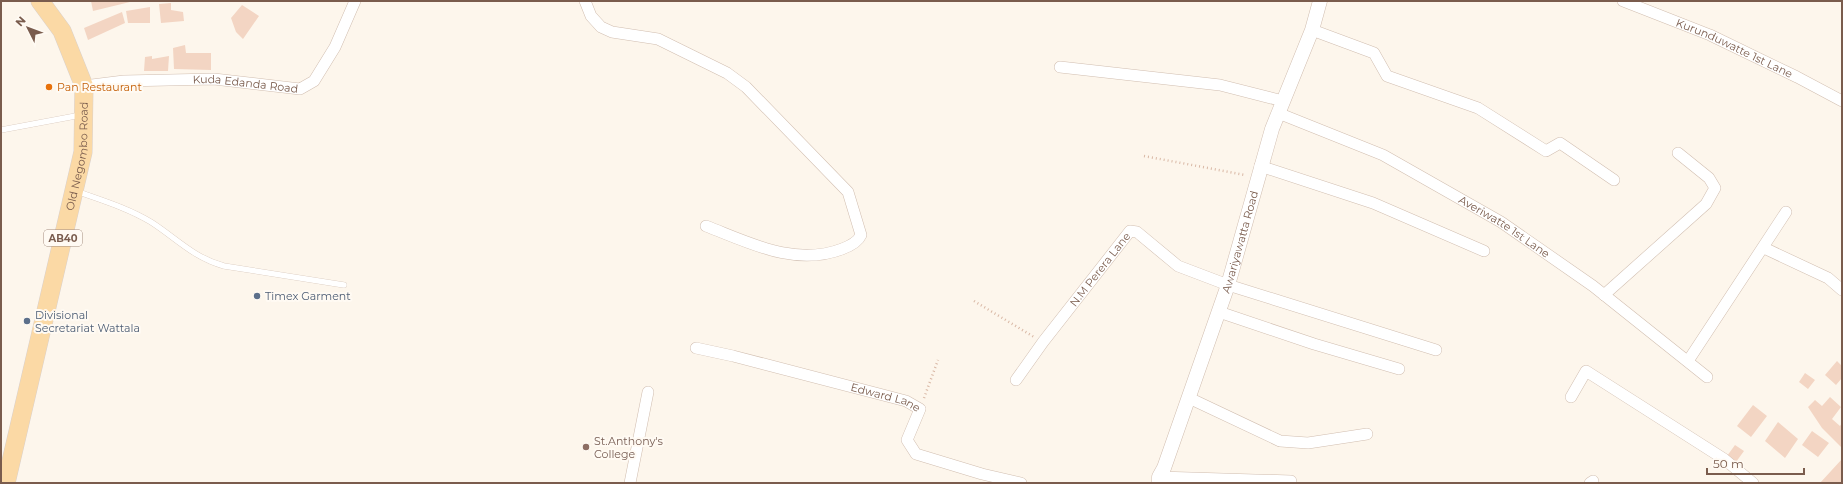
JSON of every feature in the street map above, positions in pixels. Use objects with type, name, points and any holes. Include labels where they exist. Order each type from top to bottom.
[{"type":"main road","name":"Old Negombo Road","points":[[6,483],[83,152],[84,86],[62,31],[40,1]]},
{"type":"street","name":"Kuda Edanda Road","points":[[84,86],[124,81],[214,79],[300,89],[314,81],[319,74],[335,47],[355,1]]},
{"type":"street","points":[[585,1],[591,16],[601,27],[612,32],[658,39],[726,73],[746,87],[848,192],[861,235],[857,241],[835,252],[795,256],[767,250],[706,226]]},
{"type":"street","name":"Awariyawatta Road","points":[[1159,480],[1220,312],[1259,172],[1281,107],[1312,30],[1320,1]]},
{"type":"street","name":"Kurunduwatte 1st Lane","points":[[1623,1],[1710,35],[1797,77],[1842,102]]},
{"type":"street","points":[[1312,30],[1374,53],[1387,76],[1478,108],[1546,151],[1560,143],[1614,180]]},
{"type":"street","name":"Averiwatte 1st Lane","points":[[1060,67],[1220,85],[1281,107],[1383,156],[1501,222],[1604,295],[1707,377]]},
{"type":"street","points":[[1604,295],[1706,204],[1715,188],[1709,178],[1678,153]]},
{"type":"street","points":[[1259,172],[1373,203],[1484,251]]},
{"type":"street","points":[[1688,361],[1764,248],[1786,212]]},
{"type":"street","name":"N.M Perera Lane","points":[[1016,380],[1042,342],[1130,231],[1137,232],[1178,266],[1228,285]]},
{"type":"street","points":[[1764,248],[1828,278],[1842,290]]},
{"type":"street","points":[[1228,285],[1436,350]]},
{"type":"street","points":[[1220,312],[1314,344],[1399,369]]},
{"type":"street","name":"Edward Lane","points":[[696,348],[733,356],[906,401],[920,409],[907,440],[916,454],[982,474],[1021,483]]},
{"type":"street","points":[[1571,396],[1586,371],[1724,459],[1753,483]]},
{"type":"street","points":[[630,483],[648,392]]},
{"type":"street","points":[[1189,398],[1280,441],[1308,443],[1367,434]]},
{"type":"street","points":[[1159,480],[1291,481]]},
{"type":"lane","points":[[1,130],[84,114]]},
{"type":"lane","points":[[74,191],[131,211],[151,222],[189,251],[209,262],[224,266],[344,285]]},
{"type":"path","points":[[1144,156],[1259,172]]},
{"type":"path","points":[[974,301],[1042,342]]},
{"type":"path","points":[[920,409],[938,360]]},
{"type":"building","points":[[91,1],[130,1],[130,2],[93,11]]},
{"type":"building","points":[[171,3],[171,10],[183,12],[184,21],[161,23],[159,4]]},
{"type":"building","points":[[242,5],[259,16],[243,39],[236,32],[231,18]]},
{"type":"building","points":[[150,7],[150,23],[128,23],[126,11]]},
{"type":"building","points":[[122,12],[125,23],[88,40],[84,28]]},
{"type":"building","points":[[185,45],[186,53],[211,53],[211,70],[174,69],[173,48]]},
{"type":"building","points":[[152,56],[152,59],[169,56],[168,71],[144,71],[145,57]]},
{"type":"building","points":[[1837,361],[1842,366],[1842,378],[1836,385],[1825,375]]},
{"type":"building","points":[[1805,373],[1815,380],[1808,389],[1799,382]]},
{"type":"building","points":[[1830,397],[1841,407],[1832,419],[1840,426],[1842,423],[1842,448],[1822,428],[1808,407],[1815,400],[1822,406]]},
{"type":"building","points":[[1753,405],[1767,416],[1751,437],[1737,426]]},
{"type":"building","points":[[1778,422],[1798,439],[1785,458],[1765,441]]},
{"type":"building","points":[[1812,431],[1829,443],[1818,457],[1802,445]]},
{"type":"building","points":[[1735,445],[1744,451],[1736,462],[1727,456]]},
{"type":"building","points":[[1842,459],[1842,483],[1820,483]]},
{"type":"place","name":"Pan Restaurant","points":[[49,87]]},
{"type":"place","name":"Timex Garment","points":[[257,296]]},
{"type":"place","name":"Divisional Secretariat Wattala","points":[[27,321]]},
{"type":"place","name":"St.Anthony's College","points":[[586,447]]}]
